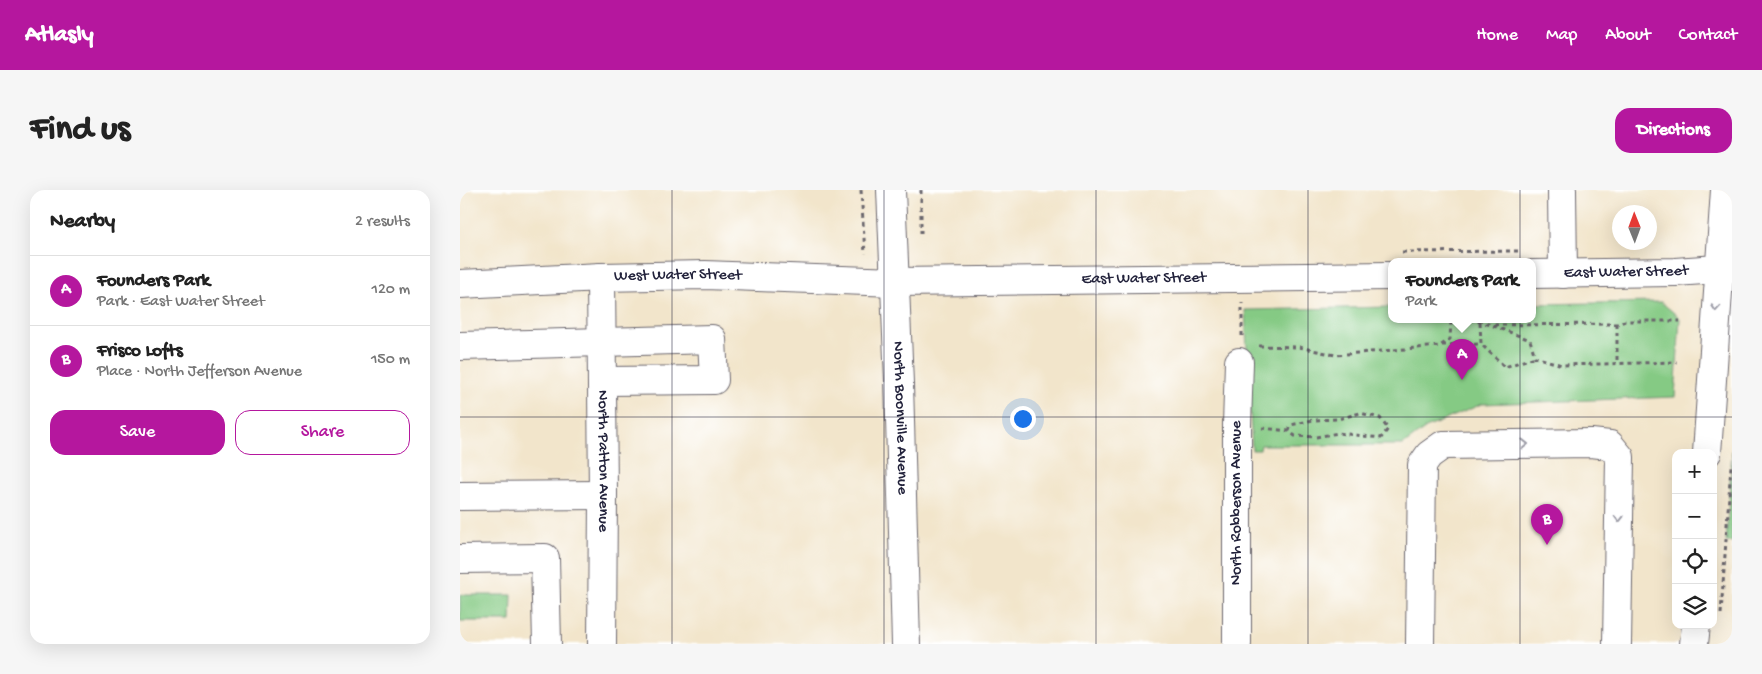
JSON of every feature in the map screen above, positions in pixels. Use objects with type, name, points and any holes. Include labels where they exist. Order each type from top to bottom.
[{"type":"street","name":"North Boonville Avenue","points":[[891,190],[906,644]]},
{"type":"street","points":[[1562,190],[1563,274]]},
{"type":"street","points":[[1707,449],[1725,269],[1725,190]]},
{"type":"street","name":"East Water Street","points":[[1536,274],[1675,272],[1725,269]]},
{"type":"street","name":"West Water Street","points":[[460,284],[601,277],[705,275],[895,282]]},
{"type":"street","name":"East Water Street","points":[[895,282],[1388,276]]},
{"type":"street","name":"North Patton Avenue","points":[[601,277],[602,644]]},
{"type":"street","points":[[460,346],[712,339],[714,380],[602,382]]},
{"type":"street","name":"North Robberson Avenue","points":[[1237,644],[1237,425],[1248,354]]},
{"type":"street","points":[[1420,644],[1422,465],[1429,455],[1443,445],[1591,443],[1610,445],[1620,457],[1617,644]]},
{"type":"street","points":[[460,496],[603,496]]},
{"type":"street","points":[[460,559],[545,558],[547,644]]},
{"type":"street","points":[[1694,644],[1696,629]]},
{"type":"path","points":[[921,190],[921,239]]},
{"type":"path","points":[[1242,309],[1242,327]]},
{"type":"path","points":[[1491,325],[1616,324],[1625,321],[1680,321]]},
{"type":"path","points":[[1440,346],[1450,339],[1450,323]]},
{"type":"path","points":[[1535,357],[1530,340],[1491,325],[1480,323],[1482,344],[1505,367],[1535,357],[1562,365],[1677,362]]},
{"type":"path","points":[[1616,324],[1617,364]]},
{"type":"path","points":[[1248,354],[1299,347],[1335,355],[1482,344]]},
{"type":"path","points":[[1237,425],[1289,431],[1296,436],[1316,437],[1338,433],[1381,438],[1388,429],[1380,418],[1360,412],[1338,419],[1313,420],[1291,425],[1289,431]]},
{"type":"path","points":[[1720,615],[1731,460]]},
{"type":"path","points":[[1726,542],[1732,542]]},
{"type":"green space","points":[[1661,302],[1680,318],[1675,397],[1482,404],[1426,428],[1403,445],[1261,445],[1260,450],[1252,450],[1245,310],[1388,307],[1388,323],[1536,323],[1536,304]]},
{"type":"green space","points":[[1732,450],[1732,542],[1726,542]]},
{"type":"green space","points":[[460,595],[512,595],[511,621],[460,621]]},
{"type":"place","name":"Founders Park","points":[[1462,380]]},
{"type":"place","name":"Frisco Lofts","points":[[1547,545]]}]
